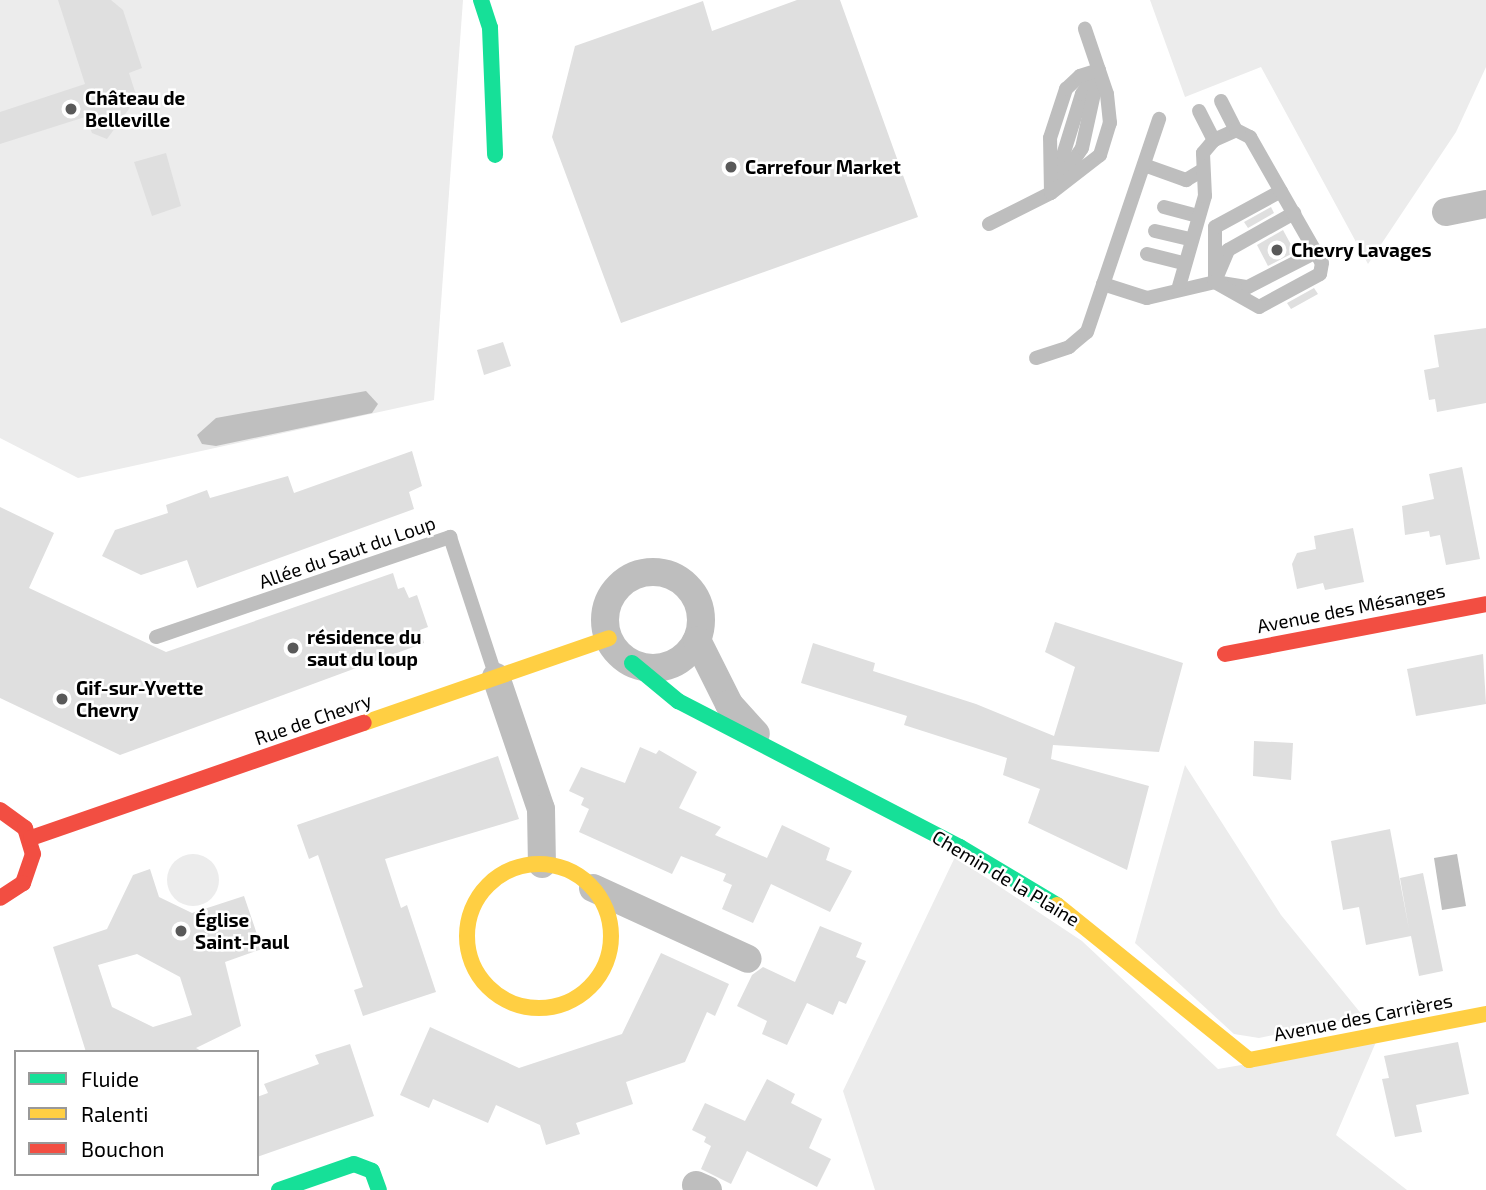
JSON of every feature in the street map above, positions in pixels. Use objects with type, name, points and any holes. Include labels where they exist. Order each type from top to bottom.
[{"type":"street","points":[[481,0],[490,28],[495,155]]},
{"type":"street","points":[[1446,212],[1486,204]]},
{"type":"street","points":[[661,572],[687,585],[695,597],[701,611],[697,640],[676,662],[654,667],[632,663],[608,638],[606,609],[616,590],[632,576],[661,572]]},
{"type":"street","name":"Avenue des Mésanges","points":[[1224,654],[1486,604]]},
{"type":"street","name":"Rue de Chevry","points":[[31,838],[608,638]]},
{"type":"street","name":"Chemin de la Plaine","points":[[697,640],[729,704],[775,754]]},
{"type":"street","name":"Chemin de la Plaine","points":[[632,663],[678,701],[775,754],[960,847],[1046,897],[1121,951],[1249,1060]]},
{"type":"street","points":[[496,677],[541,810],[541,864]]},
{"type":"street","points":[[0,810],[18,820],[31,838],[31,870],[23,883],[0,898]]},
{"type":"street","points":[[593,888],[606,908],[611,932],[608,956],[598,978],[581,995],[559,1006],[535,1009],[511,1004],[491,991],[477,974],[467,931],[483,890],[519,866],[541,864],[561,867],[593,888],[748,959]]},
{"type":"street","name":"Avenue des Carrières","points":[[1249,1060],[1486,1014]]},
{"type":"street","points":[[279,1190],[354,1164],[372,1171],[379,1190]]},
{"type":"lane","points":[[989,224],[1051,193],[1100,155],[1110,123],[1099,70],[1085,29]]},
{"type":"lane","points":[[1051,193],[1050,138],[1066,89],[1080,76],[1099,70]]},
{"type":"lane","points":[[1051,193],[1082,148],[1099,70]]},
{"type":"lane","points":[[1215,282],[1259,307],[1320,274],[1322,263],[1250,137],[1236,130],[1221,101]]},
{"type":"lane","points":[[1199,111],[1214,140]]},
{"type":"lane","points":[[1036,358],[1069,347],[1087,332],[1159,119]]},
{"type":"lane","points":[[1178,290],[1182,263],[1205,196],[1201,171],[1203,153],[1214,140],[1236,130]]},
{"type":"lane","points":[[1144,165],[1186,180],[1201,171]]},
{"type":"lane","points":[[1215,282],[1215,227],[1281,191]]},
{"type":"lane","points":[[1164,207],[1198,216]]},
{"type":"lane","points":[[1215,282],[1228,250],[1294,213]]},
{"type":"lane","points":[[1155,231],[1191,239]]},
{"type":"lane","points":[[1103,284],[1147,298],[1215,282],[1248,287],[1316,252]]},
{"type":"lane","points":[[1147,254],[1182,263]]},
{"type":"lane","name":"Allée du Saut du Loup","points":[[156,638],[450,537],[496,677]]},
{"type":"shaded area","points":[[0,0],[463,0],[434,400],[78,478],[0,438]]},
{"type":"shaded area","points":[[1150,0],[1486,0],[1486,67],[1456,132],[1368,264],[1261,67],[1185,97]]},
{"type":"shaded area","points":[[366,391],[378,404],[372,413],[216,446],[202,444],[197,435],[216,418]]},
{"type":"shaded area","points":[[1185,765],[1281,915],[1363,1016],[1259,1038],[1234,1034],[1135,943]]},
{"type":"shaded area","points":[[193,854],[203,856],[211,862],[217,870],[217,890],[211,898],[203,904],[193,906],[183,904],[175,898],[169,890],[167,880],[169,870],[175,862],[183,856]]},
{"type":"shaded area","points":[[1457,854],[1466,906],[1442,910],[1434,858]]},
{"type":"shaded area","points":[[955,857],[1082,941],[1218,1069],[1376,1042],[1336,1135],[1407,1190],[875,1190],[843,1091]]},
{"type":"building","name":"Château de Belleville","points":[[58,0],[111,0],[123,10],[142,68],[129,73],[137,98],[107,139],[92,133],[85,117],[0,144],[0,112],[85,84]]},
{"type":"building","name":"Carrefour Market","points":[[797,0],[840,0],[918,217],[621,323],[552,137],[575,46],[703,1],[712,31]]},
{"type":"building","points":[[166,153],[181,206],[152,216],[134,162]]},
{"type":"building","points":[[1271,207],[1274,213],[1248,228],[1244,222]]},
{"type":"building","points":[[1283,230],[1295,252],[1268,266],[1257,245]]},
{"type":"building","points":[[1314,288],[1318,294],[1291,309],[1287,303]]},
{"type":"building","points":[[1486,328],[1486,403],[1437,412],[1435,399],[1429,400],[1424,370],[1439,367],[1434,335]]},
{"type":"building","points":[[503,342],[511,366],[484,375],[477,350]]},
{"type":"building","points":[[412,451],[422,486],[409,492],[414,509],[197,588],[187,560],[141,575],[102,556],[115,530],[168,513],[166,505],[207,490],[210,498],[288,476],[294,493]]},
{"type":"building","points":[[1462,467],[1480,559],[1446,565],[1440,535],[1430,537],[1429,531],[1405,535],[1402,506],[1434,499],[1429,474]]},
{"type":"building","points":[[0,507],[54,533],[29,588],[166,652],[393,573],[398,589],[404,587],[409,598],[417,595],[428,627],[420,630],[424,643],[120,755],[0,698]]},
{"type":"building","points":[[1353,528],[1364,582],[1325,590],[1323,583],[1297,589],[1292,564],[1297,553],[1316,549],[1314,536]]},
{"type":"building","points":[[1055,622],[1183,663],[1159,752],[1053,745],[1051,759],[1149,786],[1127,870],[1028,823],[1040,789],[1003,775],[1007,758],[904,725],[907,716],[801,683],[813,643],[875,663],[873,671],[976,704],[1054,736],[1075,667],[1045,652]]},
{"type":"building","points":[[1483,654],[1486,704],[1416,716],[1407,669]]},
{"type":"building","points":[[1254,741],[1293,743],[1291,780],[1253,776]]},
{"type":"building","points":[[640,747],[656,754],[659,750],[697,772],[679,808],[721,827],[715,835],[767,858],[782,825],[830,848],[826,860],[852,871],[830,912],[771,884],[753,923],[722,909],[732,885],[723,881],[726,874],[681,856],[672,874],[579,832],[589,809],[581,805],[584,798],[569,791],[581,767],[625,783]]},
{"type":"building","points":[[498,756],[519,819],[385,859],[401,908],[407,905],[436,992],[363,1016],[354,990],[363,987],[318,855],[309,859],[297,825]]},
{"type":"building","points":[[1390,829],[1409,929],[1400,878],[1423,873],[1443,971],[1419,976],[1411,936],[1366,945],[1359,907],[1343,910],[1331,841]]},
{"type":"building","points":[[150,869],[159,897],[192,913],[244,896],[262,949],[225,962],[241,1026],[196,1048],[200,1050],[85,1050],[53,947],[107,929],[133,875]],"holes":[[[137,954],[180,977],[192,1015],[153,1027],[112,1007],[98,965]]]},
{"type":"building","points":[[820,926],[862,943],[856,957],[866,961],[846,1004],[839,1001],[833,1015],[807,1003],[787,1045],[762,1034],[767,1021],[737,1006],[752,975],[763,967],[795,982]]},
{"type":"building","points":[[661,953],[729,984],[715,1016],[707,1012],[685,1062],[626,1082],[633,1104],[576,1123],[580,1134],[546,1145],[540,1125],[496,1105],[488,1123],[433,1099],[429,1108],[400,1095],[430,1027],[519,1068],[622,1034]]},
{"type":"building","points":[[1458,1042],[1469,1094],[1416,1105],[1422,1132],[1395,1137],[1382,1079],[1389,1078],[1384,1056]]},
{"type":"building","points":[[350,1044],[374,1116],[259,1156],[259,1096],[268,1093],[264,1084],[319,1064],[315,1055]]},
{"type":"building","points":[[767,1079],[795,1094],[791,1103],[822,1119],[809,1148],[831,1159],[817,1187],[747,1151],[731,1184],[701,1169],[711,1146],[704,1142],[706,1137],[692,1130],[705,1103],[745,1121]]},
{"type":"traffic: fast","points":[[481,0],[490,28],[495,155]]},
{"type":"traffic: fast","points":[[632,663],[678,701],[960,847],[1057,905]]},
{"type":"traffic: fast","points":[[279,1190],[354,1164],[372,1171],[379,1190]]},
{"type":"traffic: slow","points":[[364,723],[609,638]]},
{"type":"traffic: slow","points":[[539,864],[567,870],[590,885],[605,908],[611,936],[605,964],[590,987],[567,1002],[539,1008],[511,1002],[488,987],[473,964],[467,936],[473,908],[488,885],[511,870],[539,864]]},
{"type":"traffic: slow","points":[[1057,905],[1249,1060],[1486,1014]]},
{"type":"traffic: jam","points":[[1225,654],[1486,604]]},
{"type":"traffic: jam","points":[[31,838],[364,723]]},
{"type":"traffic: jam","points":[[0,810],[25,828],[33,854],[23,883],[0,898]]},
{"type":"place","name":"Château de Belleville","points":[[71,109]]},
{"type":"place","name":"Carrefour Market","points":[[731,167]]},
{"type":"place","name":"Chevry Lavages","points":[[1277,250]]},
{"type":"place","name":"résidence du saut du loup","points":[[293,648]]},
{"type":"place","name":"Gif-sur-Yvette Chevry","points":[[62,699]]},
{"type":"place","name":"Église Saint-Paul","points":[[181,931]]}]
